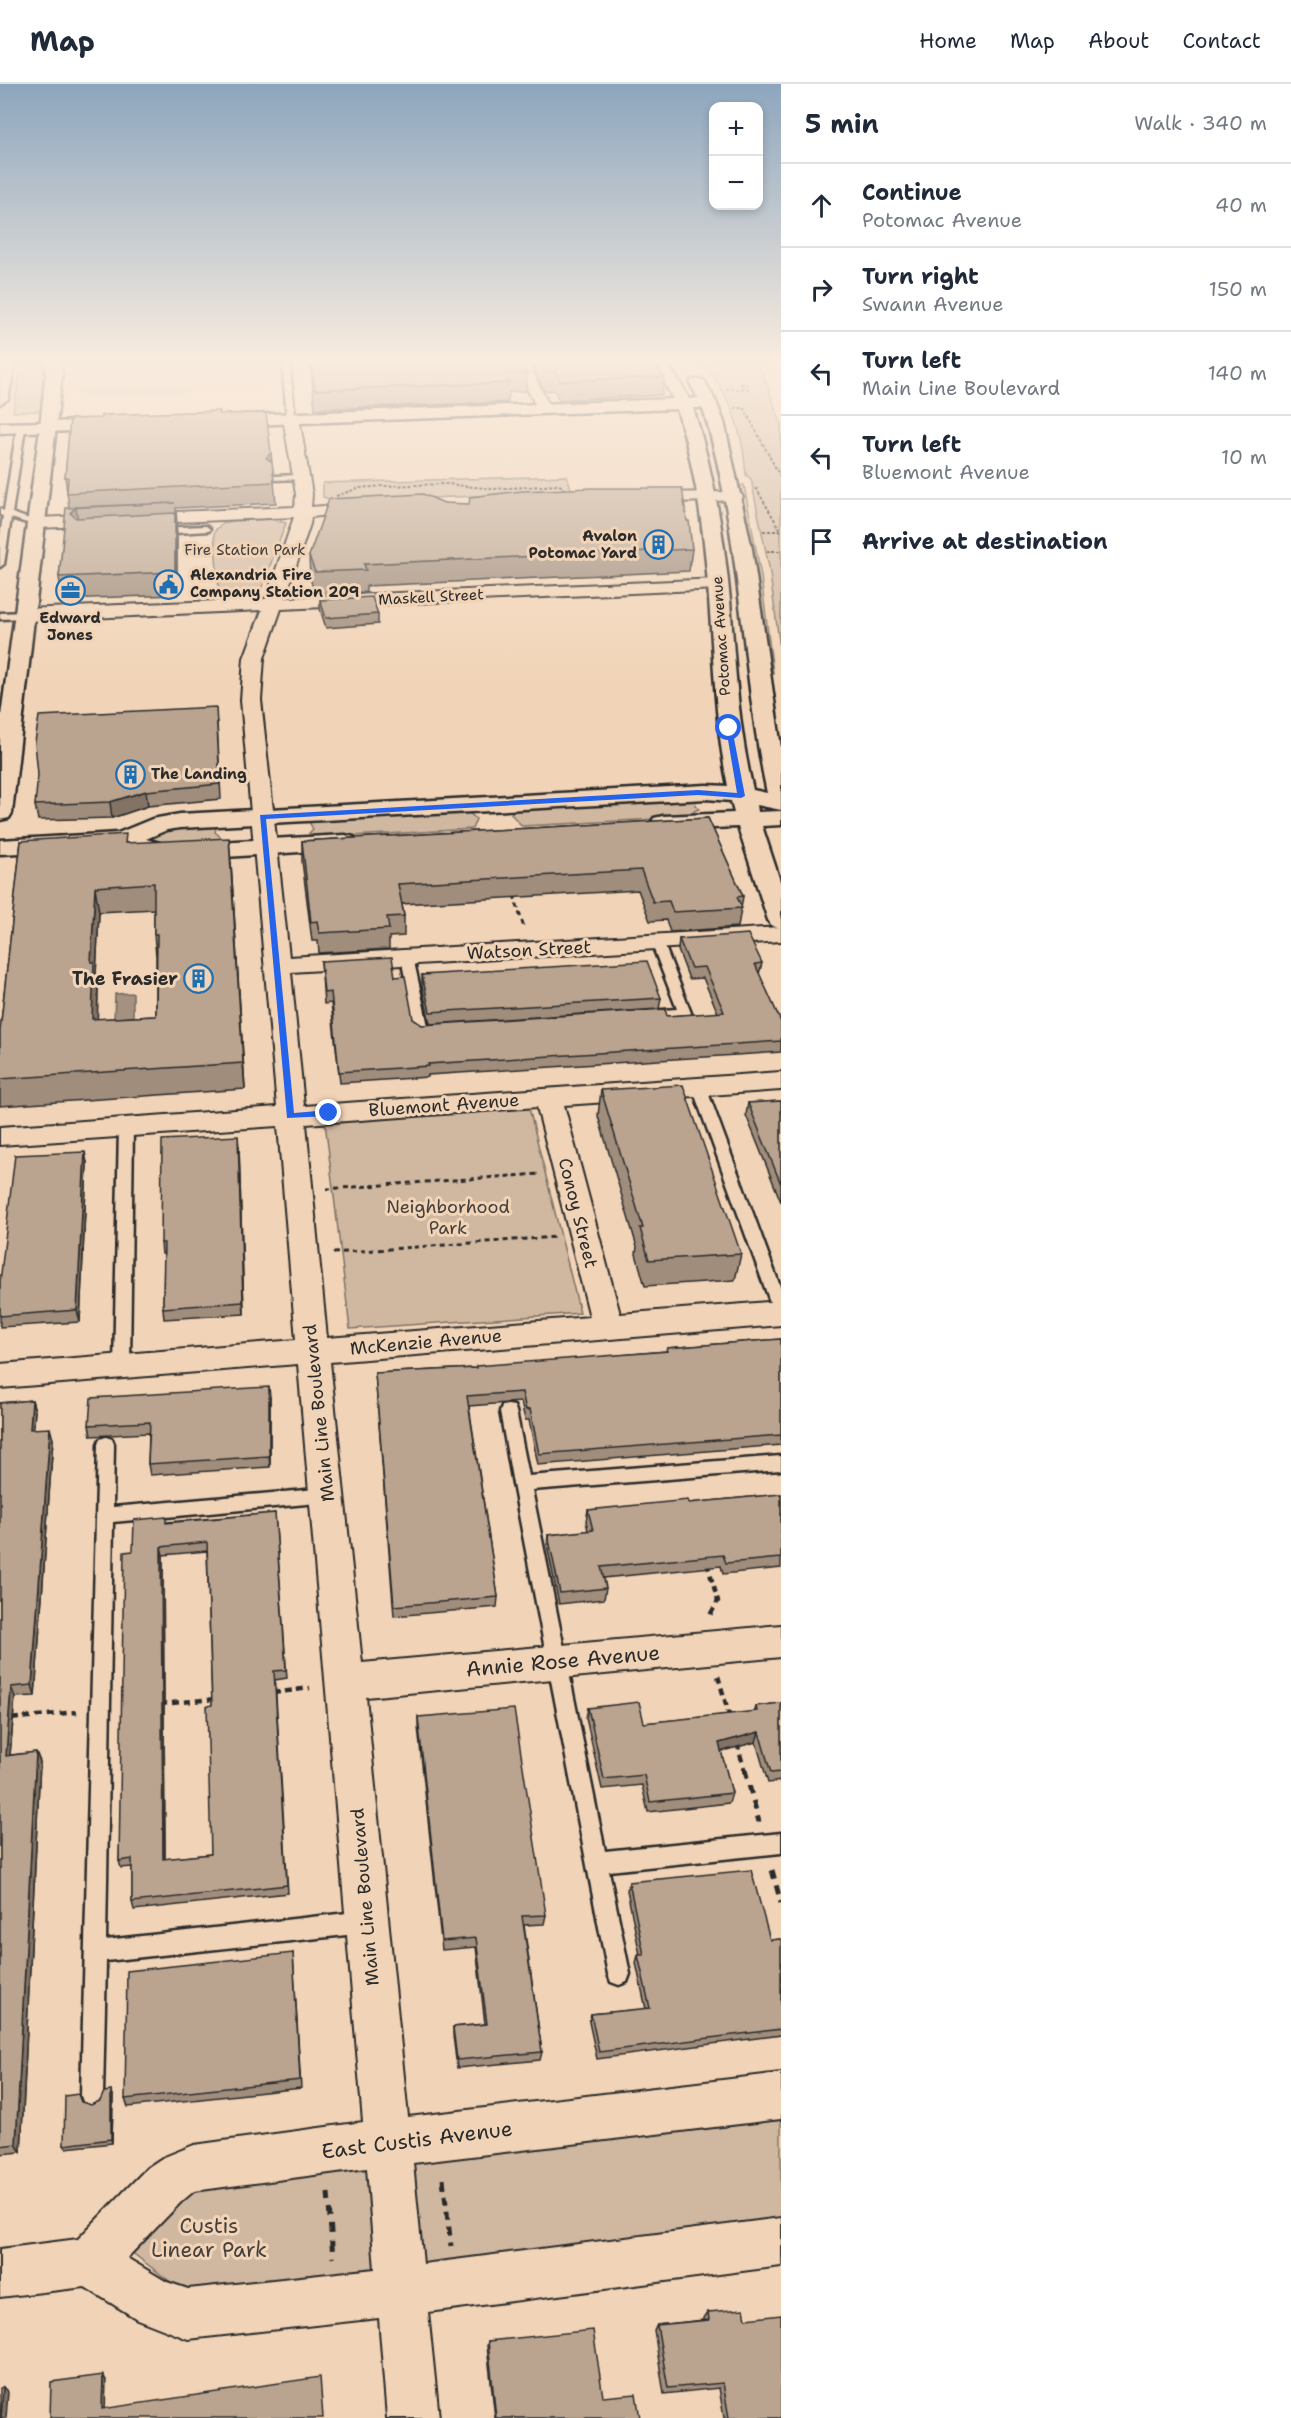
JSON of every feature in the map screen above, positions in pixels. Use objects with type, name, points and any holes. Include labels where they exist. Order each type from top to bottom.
[{"type":"main road","points":[[0,813],[43,468]]},
{"type":"main road","name":"Potomac Avenue","points":[[699,468],[706,497],[718,584],[724,691],[744,807],[781,920]]},
{"type":"main road","name":"Potomac Avenue","points":[[730,468],[752,617],[763,715],[781,803]]},
{"type":"main road","points":[[122,840],[170,822],[698,793],[781,818]]},
{"type":"main road","points":[[639,825],[781,803]]},
{"type":"main road","points":[[0,847],[122,840],[172,852],[370,840]]},
{"type":"street","name":"Main Line Boulevard","points":[[299,468],[304,494],[304,512],[300,533],[255,652],[251,680],[252,711],[312,1351],[328,1495],[413,2418]]},
{"type":"street","points":[[621,499],[735,497]]},
{"type":"street","points":[[37,523],[304,512],[337,505]]},
{"type":"street","name":"Maskell Street","points":[[25,615],[718,584]]},
{"type":"street","name":"Watson Street","points":[[277,965],[781,934]]},
{"type":"street","name":"Bluemont Avenue","points":[[0,1136],[781,1082]]},
{"type":"street","name":"Conoy Street","points":[[548,1098],[608,1328]]},
{"type":"street","name":"McKenzie Avenue","points":[[0,1376],[608,1328],[781,1312]]},
{"type":"street","name":"Annie Rose Avenue","points":[[345,1682],[781,1641]]},
{"type":"street","name":"East Custis Avenue","points":[[90,2262],[164,2185],[178,2174],[210,2166],[781,2096]]},
{"type":"street","points":[[0,2273],[90,2262],[154,2302],[188,2314],[401,2291],[781,2242]]},
{"type":"lane","points":[[0,564],[4,513],[13,468]]},
{"type":"lane","points":[[273,478],[300,477]]},
{"type":"lane","points":[[4,513],[37,523]]},
{"type":"lane","points":[[148,531],[206,529]]},
{"type":"lane","name":"Maskell Street","points":[[0,616],[25,615]]},
{"type":"lane","points":[[640,1016],[685,1013],[657,942]]},
{"type":"lane","points":[[407,957],[422,1030],[446,1028]]},
{"type":"lane","points":[[699,1087],[781,1312]]},
{"type":"lane","points":[[122,1367],[126,1127]]},
{"type":"lane","points":[[508,1411],[620,1974]]},
{"type":"lane","points":[[92,2096],[106,1444]]},
{"type":"lane","points":[[522,1484],[781,1462]]},
{"type":"lane","points":[[105,1515],[328,1495]]},
{"type":"lane","points":[[598,1862],[781,1843]]},
{"type":"lane","points":[[95,1952],[368,1922]]},
{"type":"path","points":[[337,505],[359,488],[439,484],[493,489],[559,485],[563,487],[564,493]]},
{"type":"path","points":[[753,484],[781,531]]},
{"type":"path","points":[[759,531],[781,531]]},
{"type":"path","points":[[763,551],[781,551]]},
{"type":"path","points":[[513,890],[526,934]]},
{"type":"path","points":[[297,1191],[567,1172]]},
{"type":"path","points":[[303,1255],[583,1235]]},
{"type":"path","points":[[262,1694],[297,1691],[345,1682]]},
{"type":"path","points":[[155,1705],[226,1698]]},
{"type":"path","points":[[0,1720],[77,1712]]},
{"type":"path","points":[[443,2179],[451,2252]]},
{"type":"path","points":[[328,2193],[334,2264]]},
{"type":"green space","points":[[745,468],[781,468],[781,656],[769,567],[751,479],[746,475]]},
{"type":"green space","points":[[567,476],[572,491],[567,492],[338,502],[323,497],[323,483]]},
{"type":"green space","points":[[744,485],[761,576],[773,673],[768,669],[759,589],[740,486]]},
{"type":"green space","name":"Fire Station Park","points":[[243,519],[269,519],[286,523],[258,598],[233,599],[219,594],[214,533],[222,524]]},
{"type":"green space","points":[[690,799],[696,801],[695,805],[699,809],[694,811],[694,817],[522,826],[511,814],[514,809]]},
{"type":"green space","points":[[467,811],[476,819],[472,829],[317,838],[309,833],[313,829],[309,822],[315,818]]},
{"type":"green space","points":[[164,825],[221,825],[216,828],[215,832],[223,839],[165,845],[146,839]]},
{"type":"green space","name":"Neighborhood Park","points":[[529,1108],[580,1313],[350,1329],[325,1122]]},
{"type":"green space","name":"Custis Linear Park","points":[[781,2120],[781,2220],[185,2293],[126,2248],[185,2190]]},
{"type":"shaded area","points":[[133,993],[133,1017],[114,1018],[115,994]]},
{"type":"building","points":[[66,468],[273,468],[274,482],[67,493],[68,477],[65,477]]},
{"type":"building","points":[[682,488],[692,549],[364,564],[366,570],[315,572],[309,556],[329,499],[423,494],[444,503],[469,504],[470,497],[522,491]]},
{"type":"building","points":[[175,503],[75,508],[76,507]]},
{"type":"building","points":[[66,508],[75,508],[70,513],[76,518],[175,513],[175,572],[59,577]]},
{"type":"building","points":[[372,597],[378,614],[326,618],[320,600]]},
{"type":"building","name":"The Landing","points":[[216,707],[220,784],[146,791],[110,802],[35,805],[38,775],[35,742],[39,716]]},
{"type":"building","points":[[708,818],[743,896],[737,897],[742,908],[673,912],[669,901],[653,902],[641,870],[398,884],[404,916],[387,917],[389,929],[319,933],[317,921],[311,922],[302,841]]},
{"type":"building","name":"The Frasier","points":[[126,834],[125,843],[229,838],[243,1063],[0,1079],[0,1031],[21,841]],"holes":[[[154,883],[154,934],[157,934],[156,1016],[92,1019],[94,962],[91,962],[95,887]]]},
{"type":"building","points":[[748,934],[762,963],[755,964],[781,1022],[781,1041],[339,1072],[331,992],[324,993],[321,961],[392,957],[395,977],[405,976],[413,1019],[422,1025],[665,1009],[667,1016],[724,1012],[705,967],[691,968],[679,939]]},
{"type":"building","points":[[647,961],[661,998],[430,1012],[422,975]]},
{"type":"building","points":[[683,1085],[741,1254],[649,1260],[640,1228],[643,1228],[601,1090]]},
{"type":"building","points":[[781,1101],[781,1184],[748,1103]]},
{"type":"building","points":[[238,1136],[243,1302],[163,1308],[162,1140]]},
{"type":"building","points":[[85,1152],[77,1310],[0,1316],[0,1282],[15,1155]]},
{"type":"building","points":[[781,1339],[781,1435],[539,1454],[530,1409],[526,1410],[522,1392],[467,1396],[498,1597],[394,1606],[375,1373],[476,1368],[476,1366],[668,1351],[667,1348]]},
{"type":"building","points":[[269,1387],[269,1456],[148,1464],[150,1422],[89,1425],[91,1398]]},
{"type":"building","points":[[32,1400],[30,1429],[50,1428],[32,1685],[11,1687],[6,1756],[36,1752],[16,2144],[0,2146],[0,1403]]},
{"type":"building","points":[[781,1494],[781,1558],[726,1563],[723,1555],[601,1567],[606,1588],[560,1593],[548,1535],[593,1530],[588,1510]]},
{"type":"building","points":[[275,1513],[286,1670],[274,1671],[287,1885],[132,1902],[132,1859],[119,1861],[124,1552],[133,1551],[134,1520],[166,1517],[166,1523]],"holes":[[[207,1542],[212,1705],[207,1706],[211,1854],[163,1859],[161,1547]]]},
{"type":"building","points":[[639,1702],[644,1723],[757,1711],[756,1706],[781,1703],[781,1772],[771,1773],[759,1732],[719,1743],[732,1793],[650,1802],[644,1775],[604,1779],[588,1708]]},
{"type":"building","points":[[514,1709],[546,1915],[522,1916],[542,2052],[457,2060],[453,2027],[487,2024],[476,1938],[442,1941],[418,1717]]},
{"type":"building","points":[[751,1870],[770,1940],[781,1939],[781,2029],[599,2052],[591,2014],[650,2008],[638,1955],[644,1955],[629,1882]]},
{"type":"building","points":[[293,1953],[300,2080],[125,2099],[127,1971]]},
{"type":"building","points":[[111,2091],[111,2139],[64,2145],[65,2096],[78,2094],[81,2102],[91,2105],[100,2101],[104,2092]]},
{"type":"building","points":[[744,2309],[746,2319],[781,2315],[781,2418],[729,2418],[723,2383],[668,2388],[657,2325],[709,2320],[708,2312]]},
{"type":"building","points":[[593,2330],[603,2397],[636,2394],[640,2418],[496,2418],[488,2341]]},
{"type":"building","points":[[103,2375],[102,2409],[320,2377],[323,2418],[50,2418],[51,2382]]},
{"type":"building","points":[[3,2387],[1,2418],[0,2418],[0,2388]]},
{"type":"place","name":"Avalon Potomac Yard","points":[[658,545]]},
{"type":"place","name":"Alexandria Fire Company Station 209","points":[[169,584]]},
{"type":"place","name":"Edward Jones","points":[[70,591]]},
{"type":"place","name":"The Landing","points":[[130,774]]},
{"type":"place","name":"The Frasier","points":[[199,979]]},
{"type":"route","points":[[329,1113],[290,1116],[268,860],[262,817],[718,792],[741,796],[729,728]]}]
